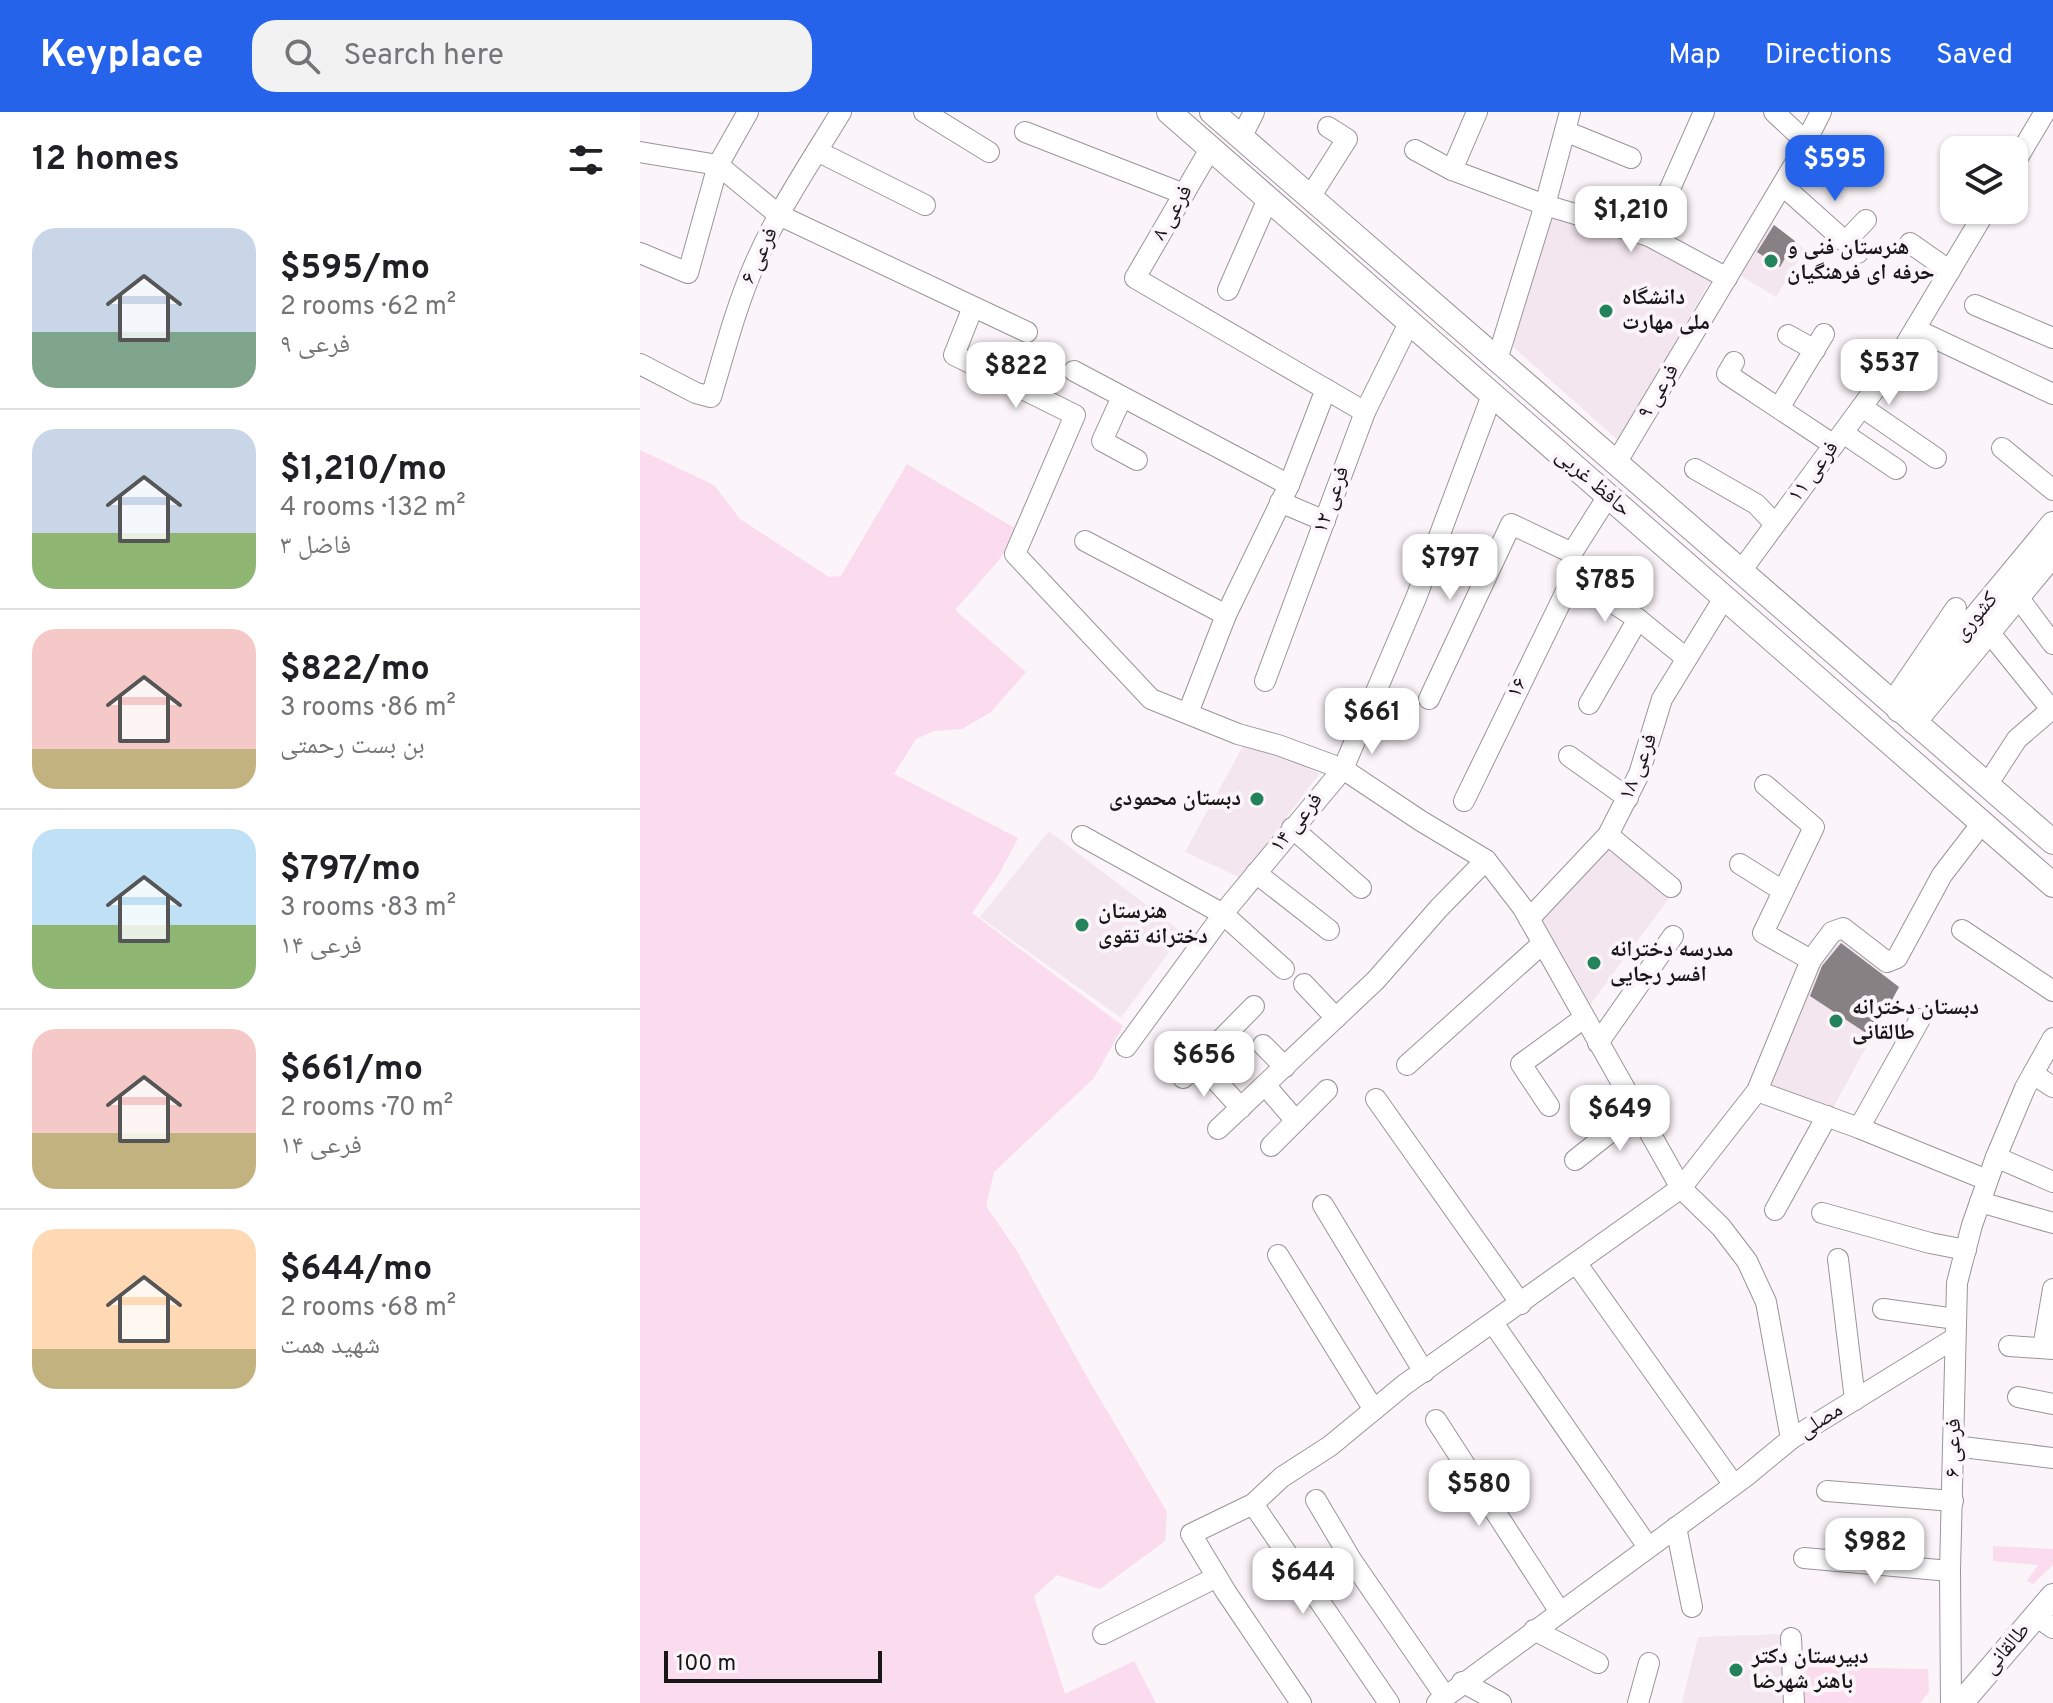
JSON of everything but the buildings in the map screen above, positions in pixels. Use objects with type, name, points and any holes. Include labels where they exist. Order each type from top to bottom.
[{"type":"main road","name":"حافظ غربی","points":[[1169,112],[2053,885]]},
{"type":"main road","name":"حافظ غربی","points":[[1212,112],[2053,842]]},
{"type":"main road","points":[[1315,240],[1336,219]]},
{"type":"main road","name":"کشوری","points":[[1896,706],[2053,524]]},
{"type":"main road","name":"کشوری","points":[[1896,706],[1989,632],[2053,554]]},
{"type":"main road","points":[[1824,685],[1843,677],[1845,661]]},
{"type":"main road","points":[[1855,712],[1859,696],[1867,691],[1896,706]]},
{"type":"main road","name":"طالقانی","points":[[1961,1703],[2044,1622],[2053,1596]]},
{"type":"street","points":[[640,253],[688,273],[718,165],[748,112]]},
{"type":"street","name":"فرعی ۶","points":[[640,364],[696,393],[711,397],[753,267],[779,215],[841,112]]},
{"type":"street","points":[[924,112],[989,152]]},
{"type":"street","points":[[1241,138],[1254,112]]},
{"type":"street","points":[[1452,170],[1477,112]]},
{"type":"street","points":[[1649,236],[1704,112]]},
{"type":"street","points":[[1774,112],[1814,127],[1841,112]]},
{"type":"street","points":[[2028,141],[2045,112]]},
{"type":"street","points":[[1497,360],[1545,205],[1567,121],[1631,158]]},
{"type":"street","points":[[1310,197],[1347,139],[1328,127]]},
{"type":"street","name":"فرعی ۹","points":[[1616,463],[1814,127]]},
{"type":"street","points":[[1025,132],[1184,194]]},
{"type":"street","name":"فرعی ۸","points":[[1210,149],[1135,278],[1326,389]]},
{"type":"street","points":[[1415,150],[1452,170],[1545,205],[1649,236],[1727,278]]},
{"type":"street","points":[[817,151],[925,205]]},
{"type":"street","points":[[640,152],[718,165],[779,215],[1027,332]]},
{"type":"street","points":[[1782,185],[1852,248],[1866,220]]},
{"type":"street","points":[[1228,290],[1268,199]]},
{"type":"street","name":"فرعی ۱۱","points":[[1741,571],[1862,407],[1915,329],[1978,224]]},
{"type":"street","points":[[1910,243],[1950,271]]},
{"type":"street","points":[[1975,305],[2053,338]]},
{"type":"street","points":[[973,307],[954,355],[1075,415],[1015,554],[1151,699],[1238,734],[1343,769],[1486,860],[1529,919],[1681,1188],[1721,1227],[1747,1261],[1766,1302],[1791,1439]]},
{"type":"street","name":"فرعی ۱۲","points":[[1265,681],[1365,412],[1409,323]]},
{"type":"street","points":[[1915,329],[2053,394]]},
{"type":"street","points":[[1779,408],[1819,342],[1788,335]]},
{"type":"street","points":[[1734,362],[1727,374],[1779,408],[1896,469]]},
{"type":"street","points":[[1074,371],[1325,521]]},
{"type":"street","points":[[1188,713],[1226,615],[1284,494],[1326,389],[1365,412]]},
{"type":"street","name":"فرعی ۱۴","points":[[1126,1047],[1223,914],[1343,769],[1416,598],[1492,395]]},
{"type":"street","points":[[1122,397],[1102,441],[1137,460]]},
{"type":"street","points":[[1862,407],[1936,458]]},
{"type":"street","points":[[2002,448],[2053,490]]},
{"type":"street","points":[[1695,469],[1756,504],[1775,524]]},
{"type":"street","name":"۱۶","points":[[1464,801],[1572,565],[1608,496]]},
{"type":"street","points":[[1429,699],[1511,524],[1572,565],[1686,658]]},
{"type":"street","points":[[1085,541],[1226,615]]},
{"type":"street","points":[[2018,597],[2053,644]]},
{"type":"street","name":"فرعی ۱۸","points":[[1529,919],[1608,835],[1628,798],[1651,740],[1662,699],[1724,598]]},
{"type":"street","points":[[1896,706],[1956,608]]},
{"type":"street","points":[[1589,704],[1638,619]]},
{"type":"street","points":[[1987,785],[2017,739],[2052,708],[1989,632]]},
{"type":"street","points":[[1569,756],[1628,798]]},
{"type":"street","points":[[1765,785],[1814,827],[1763,933],[1811,960]]},
{"type":"street","points":[[1301,1703],[1191,1534],[1253,1504],[1282,1477],[1330,1446],[1424,1372],[1681,1188],[1757,1091],[1811,960],[1832,932],[1843,928],[1887,962],[1897,958],[1942,875],[1982,823]]},
{"type":"street","points":[[1292,828],[1361,888]]},
{"type":"street","points":[[1608,835],[1671,887]]},
{"type":"street","points":[[1082,836],[1223,914],[1284,969]]},
{"type":"street","points":[[1218,1129],[1376,980],[1486,860]]},
{"type":"street","points":[[1740,864],[1783,891]]},
{"type":"street","points":[[1256,873],[1329,930]]},
{"type":"street","points":[[1962,930],[2053,991]]},
{"type":"street","points":[[1598,1043],[1673,936]]},
{"type":"street","points":[[1407,1065],[1542,944]]},
{"type":"street","points":[[1304,984],[1336,1018]]},
{"type":"street","points":[[1183,1078],[1254,1006]]},
{"type":"street","points":[[1549,1106],[1521,1064],[1584,1018]]},
{"type":"street","points":[[1859,1128],[1920,1019]]},
{"type":"street","points":[[1883,1309],[1955,1328],[1957,1283],[1987,1180],[2033,1074],[2053,1038]]},
{"type":"street","points":[[1263,1045],[1285,1067]]},
{"type":"street","points":[[1199,1062],[1241,1108]]},
{"type":"street","points":[[2033,1074],[2053,1087]]},
{"type":"street","points":[[1265,1085],[1296,1121]]},
{"type":"street","points":[[1271,1146],[1327,1090]]},
{"type":"street","points":[[1757,1091],[1987,1180]]},
{"type":"street","points":[[1376,1099],[1521,1304]]},
{"type":"street","points":[[1575,1160],[1637,1111]]},
{"type":"street","points":[[1775,1210],[1827,1116]]},
{"type":"street","points":[[1996,1157],[2053,1182]]},
{"type":"street","points":[[1980,1202],[2053,1223]]},
{"type":"street","points":[[1323,1205],[1424,1372]]},
{"type":"street","points":[[1822,1213],[1966,1250]]},
{"type":"street","points":[[1278,1255],[1374,1410]]},
{"type":"street","points":[[1838,1259],[1855,1400]]},
{"type":"street","points":[[1577,1264],[1734,1485]]},
{"type":"street","points":[[2009,1346],[2048,1348],[2053,1289]]},
{"type":"street","points":[[1493,1323],[1648,1547]]},
{"type":"street","name":"فرعی ۶","points":[[1951,1703],[1950,1571],[1955,1328]]},
{"type":"street","name":"مصلی","points":[[1441,1700],[1734,1485],[1791,1439],[1855,1400],[1955,1328]]},
{"type":"street","points":[[2018,1397],[2053,1404]]},
{"type":"street","points":[[1436,1420],[1560,1612]]},
{"type":"street","points":[[1954,1446],[2053,1458]]},
{"type":"street","points":[[1827,1491],[1953,1501]]},
{"type":"street","points":[[1316,1500],[1441,1700]]},
{"type":"street","points":[[1253,1504],[1389,1703]]},
{"type":"street","points":[[1676,1527],[1692,1607]]},
{"type":"street","points":[[1804,1558],[1950,1571]]},
{"type":"street","points":[[1103,1634],[1217,1577]]},
{"type":"street","points":[[1534,1630],[1598,1663]]},
{"type":"street","points":[[1791,1638],[1794,1703]]},
{"type":"street","points":[[1638,1703],[1649,1663]]},
{"type":"street","points":[[1462,1682],[1501,1703]]},
{"type":"shaded area","name":"دانشگاه ملی مهارت","points":[[1550,211],[1648,244],[1711,279],[1620,442],[1509,343]]},
{"type":"shaded area","name":"هنرستان فنی و حرفه ای فرهنگیان","points":[[1767,220],[1805,249],[1776,297],[1738,274]]},
{"type":"shaded area","points":[[640,450],[714,485],[740,519],[829,577],[841,576],[907,464],[1018,530],[999,560],[955,610],[1026,672],[991,712],[962,729],[934,731],[916,739],[894,774],[1018,838],[999,874],[972,913],[1123,1026],[1094,1078],[994,1172],[986,1206],[1017,1251],[1167,1512],[1165,1541],[1100,1589],[1057,1575],[1034,1596],[1065,1694],[1134,1661],[1156,1703],[640,1703]]},
{"type":"shaded area","name":"دبستان محمودی","points":[[1244,744],[1283,755],[1319,774],[1241,878],[1185,852]]},
{"type":"shaded area","name":"هنرستان دخترانه تقوی","points":[[1049,831],[1183,933],[1121,1018],[980,917]]},
{"type":"shaded area","name":"مدرسه دخترانه افسر رجایی","points":[[1607,849],[1670,897],[1590,1005],[1541,920]]},
{"type":"shaded area","name":"دبستان دخترانه طالقانی","points":[[1838,936],[1899,987],[1832,1110],[1766,1086],[1805,988]]},
{"type":"shaded area","points":[[1993,1546],[2053,1549],[2053,1565],[2033,1584],[2027,1581],[2038,1565],[1993,1561]]},
{"type":"shaded area","name":"دبیرستان دکتر باهنر شهرضا","points":[[1781,1634],[1784,1703],[1682,1703],[1698,1637]]},
{"type":"shaded area","points":[[1801,1667],[1928,1669],[1929,1692],[1920,1703],[1802,1703]]},
{"type":"place","name":"هنرستان فنی و حرفه ای فرهنگیان","points":[[1771,261]]},
{"type":"place","name":"دانشگاه ملی مهارت","points":[[1606,311]]},
{"type":"place","name":"دبستان محمودی","points":[[1257,799]]},
{"type":"place","name":"هنرستان دخترانه تقوی","points":[[1082,925]]},
{"type":"place","name":"مدرسه دخترانه افسر رجایی","points":[[1594,963]]},
{"type":"place","name":"دبستان دخترانه طالقانی","points":[[1836,1021]]},
{"type":"place","name":"دبیرستان دکتر باهنر شهرضا","points":[[1736,1670]]}]
